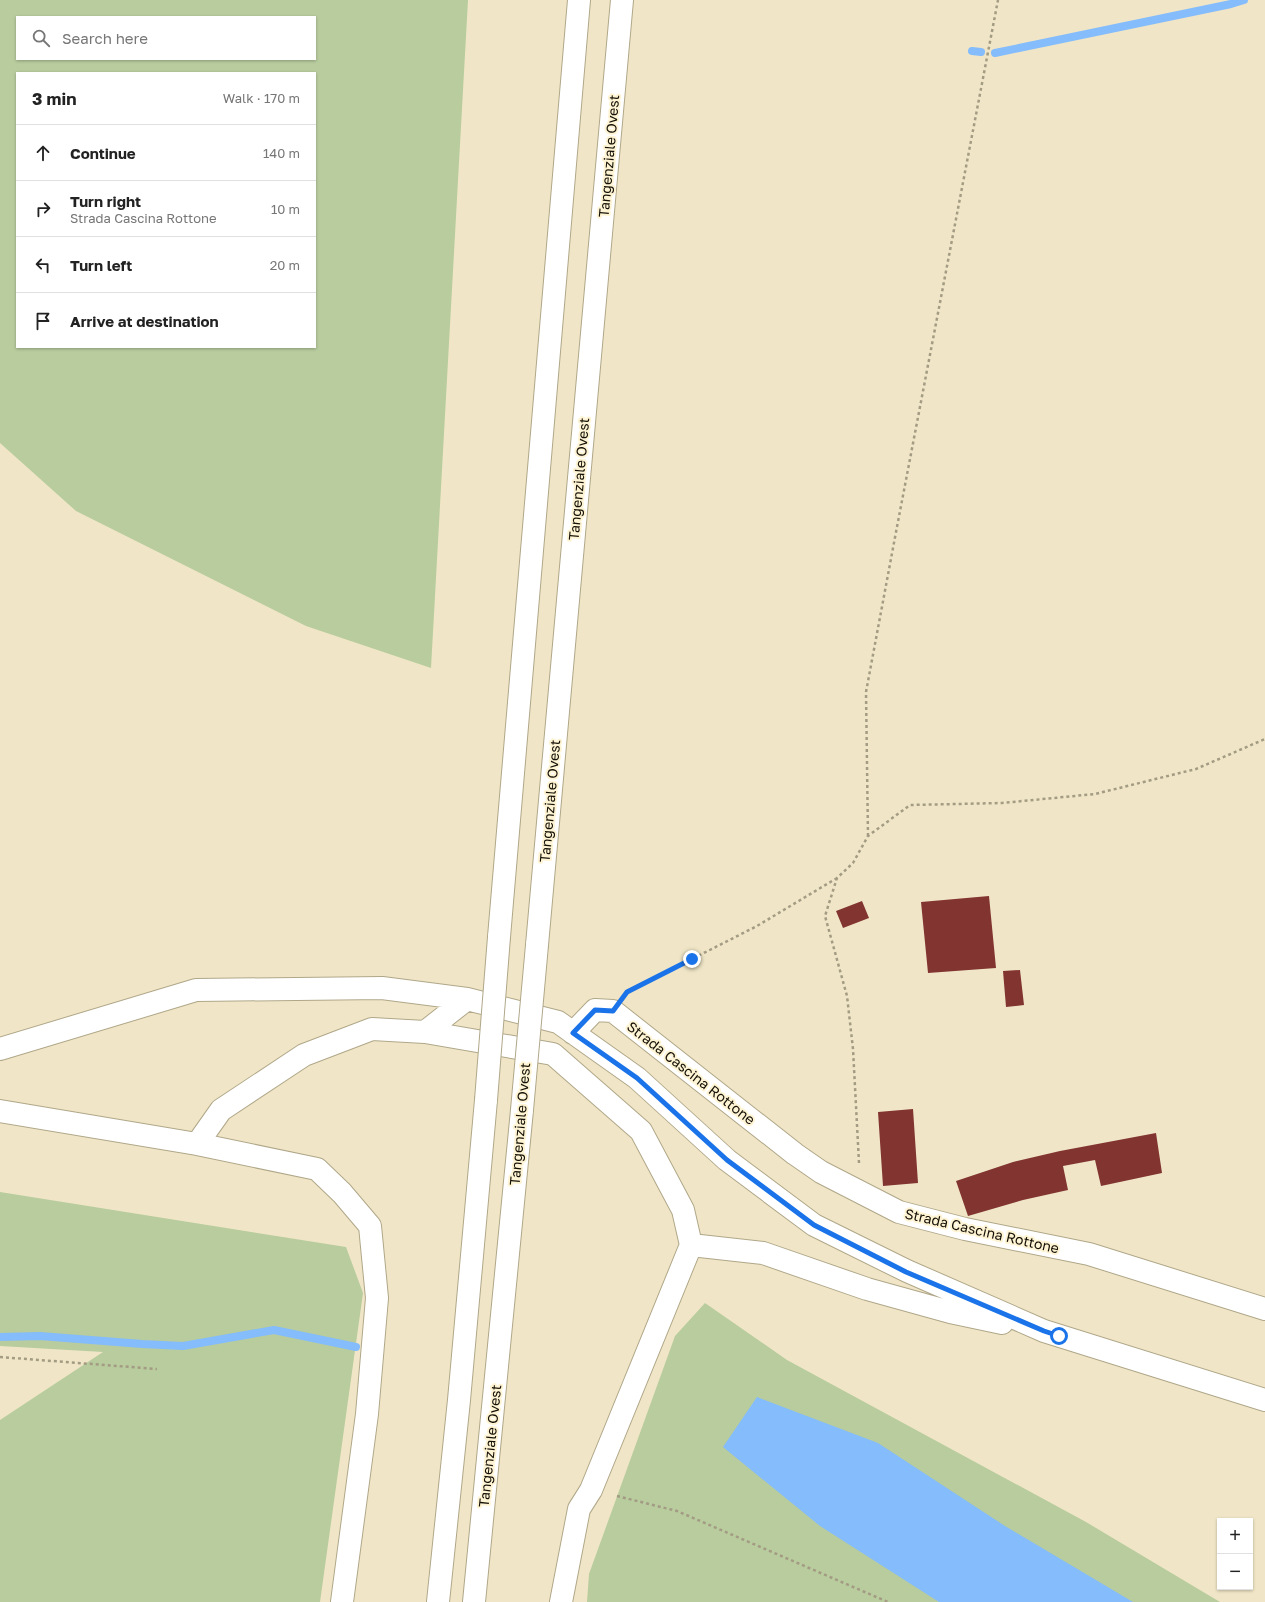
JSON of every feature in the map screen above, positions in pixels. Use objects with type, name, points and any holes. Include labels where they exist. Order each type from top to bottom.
[{"type":"main road","points":[[438,1602],[458,1408],[486,1100],[579,0]]},
{"type":"main road","name":"Tangenziale Ovest","points":[[474,1602],[522,1110],[622,0]]},
{"type":"main road","points":[[0,1049],[196,990],[382,988],[467,999],[558,1022],[637,1078],[727,1160],[814,1225],[906,1272],[1044,1331],[1265,1400]]},
{"type":"main road","points":[[425,1032],[467,999]]},
{"type":"main road","name":"Strada Cascina Rottone","points":[[573,1033],[595,1010],[613,1011],[820,1172],[899,1212],[965,1229],[1089,1254],[1265,1309]]},
{"type":"main road","points":[[197,1144],[221,1110],[304,1055],[372,1029],[425,1032],[553,1054],[641,1131],[683,1210],[691,1245],[591,1490],[579,1509],[561,1602]]},
{"type":"main road","points":[[1,1110],[197,1144],[317,1169],[342,1193],[370,1226],[377,1298],[367,1414],[342,1602]]},
{"type":"main road","points":[[691,1245],[763,1253],[867,1289],[905,1300],[950,1312],[1044,1331]]},
{"type":"path","points":[[868,836],[866,692],[998,0]]},
{"type":"path","points":[[613,1011],[627,992],[757,926],[837,878],[853,863],[868,836],[910,806],[1002,803],[1096,794],[1196,769],[1265,739]]},
{"type":"path","points":[[837,878],[824,916],[847,996],[854,1050],[860,1191]]},
{"type":"path","points":[[0,1357],[157,1369]]},
{"type":"path","points":[[591,1490],[677,1510],[888,1602]]},
{"type":"green space","points":[[0,0],[468,0],[431,668],[306,626],[76,511],[0,443]]},
{"type":"green space","points":[[0,1192],[346,1247],[363,1293],[320,1602],[0,1602],[0,1420],[103,1352],[0,1346]]},
{"type":"green space","points":[[705,1303],[787,1360],[1086,1522],[1220,1602],[587,1602],[589,1574],[675,1336]]},
{"type":"water","points":[[757,1397],[878,1443],[1005,1526],[1133,1602],[939,1602],[820,1526],[723,1447]]},
{"type":"building","points":[[989,896],[996,968],[928,973],[921,902]]},
{"type":"building","points":[[862,901],[869,918],[843,928],[836,911]]},
{"type":"building","points":[[1020,970],[1024,1005],[1006,1007],[1003,971]]},
{"type":"building","points":[[913,1109],[918,1183],[883,1186],[878,1112]]},
{"type":"building","points":[[1156,1133],[1162,1173],[1101,1186],[1095,1160],[1063,1166],[1068,1190],[1023,1200],[968,1216],[956,1181],[1013,1162],[1060,1151]]},
{"type":"waterway","points":[[995,53],[1231,4],[1244,0]]},
{"type":"waterway","points":[[972,51],[981,52]]},
{"type":"waterway","points":[[0,1337],[40,1336],[183,1346],[274,1330],[356,1347]]},
{"type":"route","points":[[692,959],[627,992],[613,1011],[595,1010],[573,1033],[637,1078],[727,1160],[814,1225],[906,1272],[1059,1336]]}]
